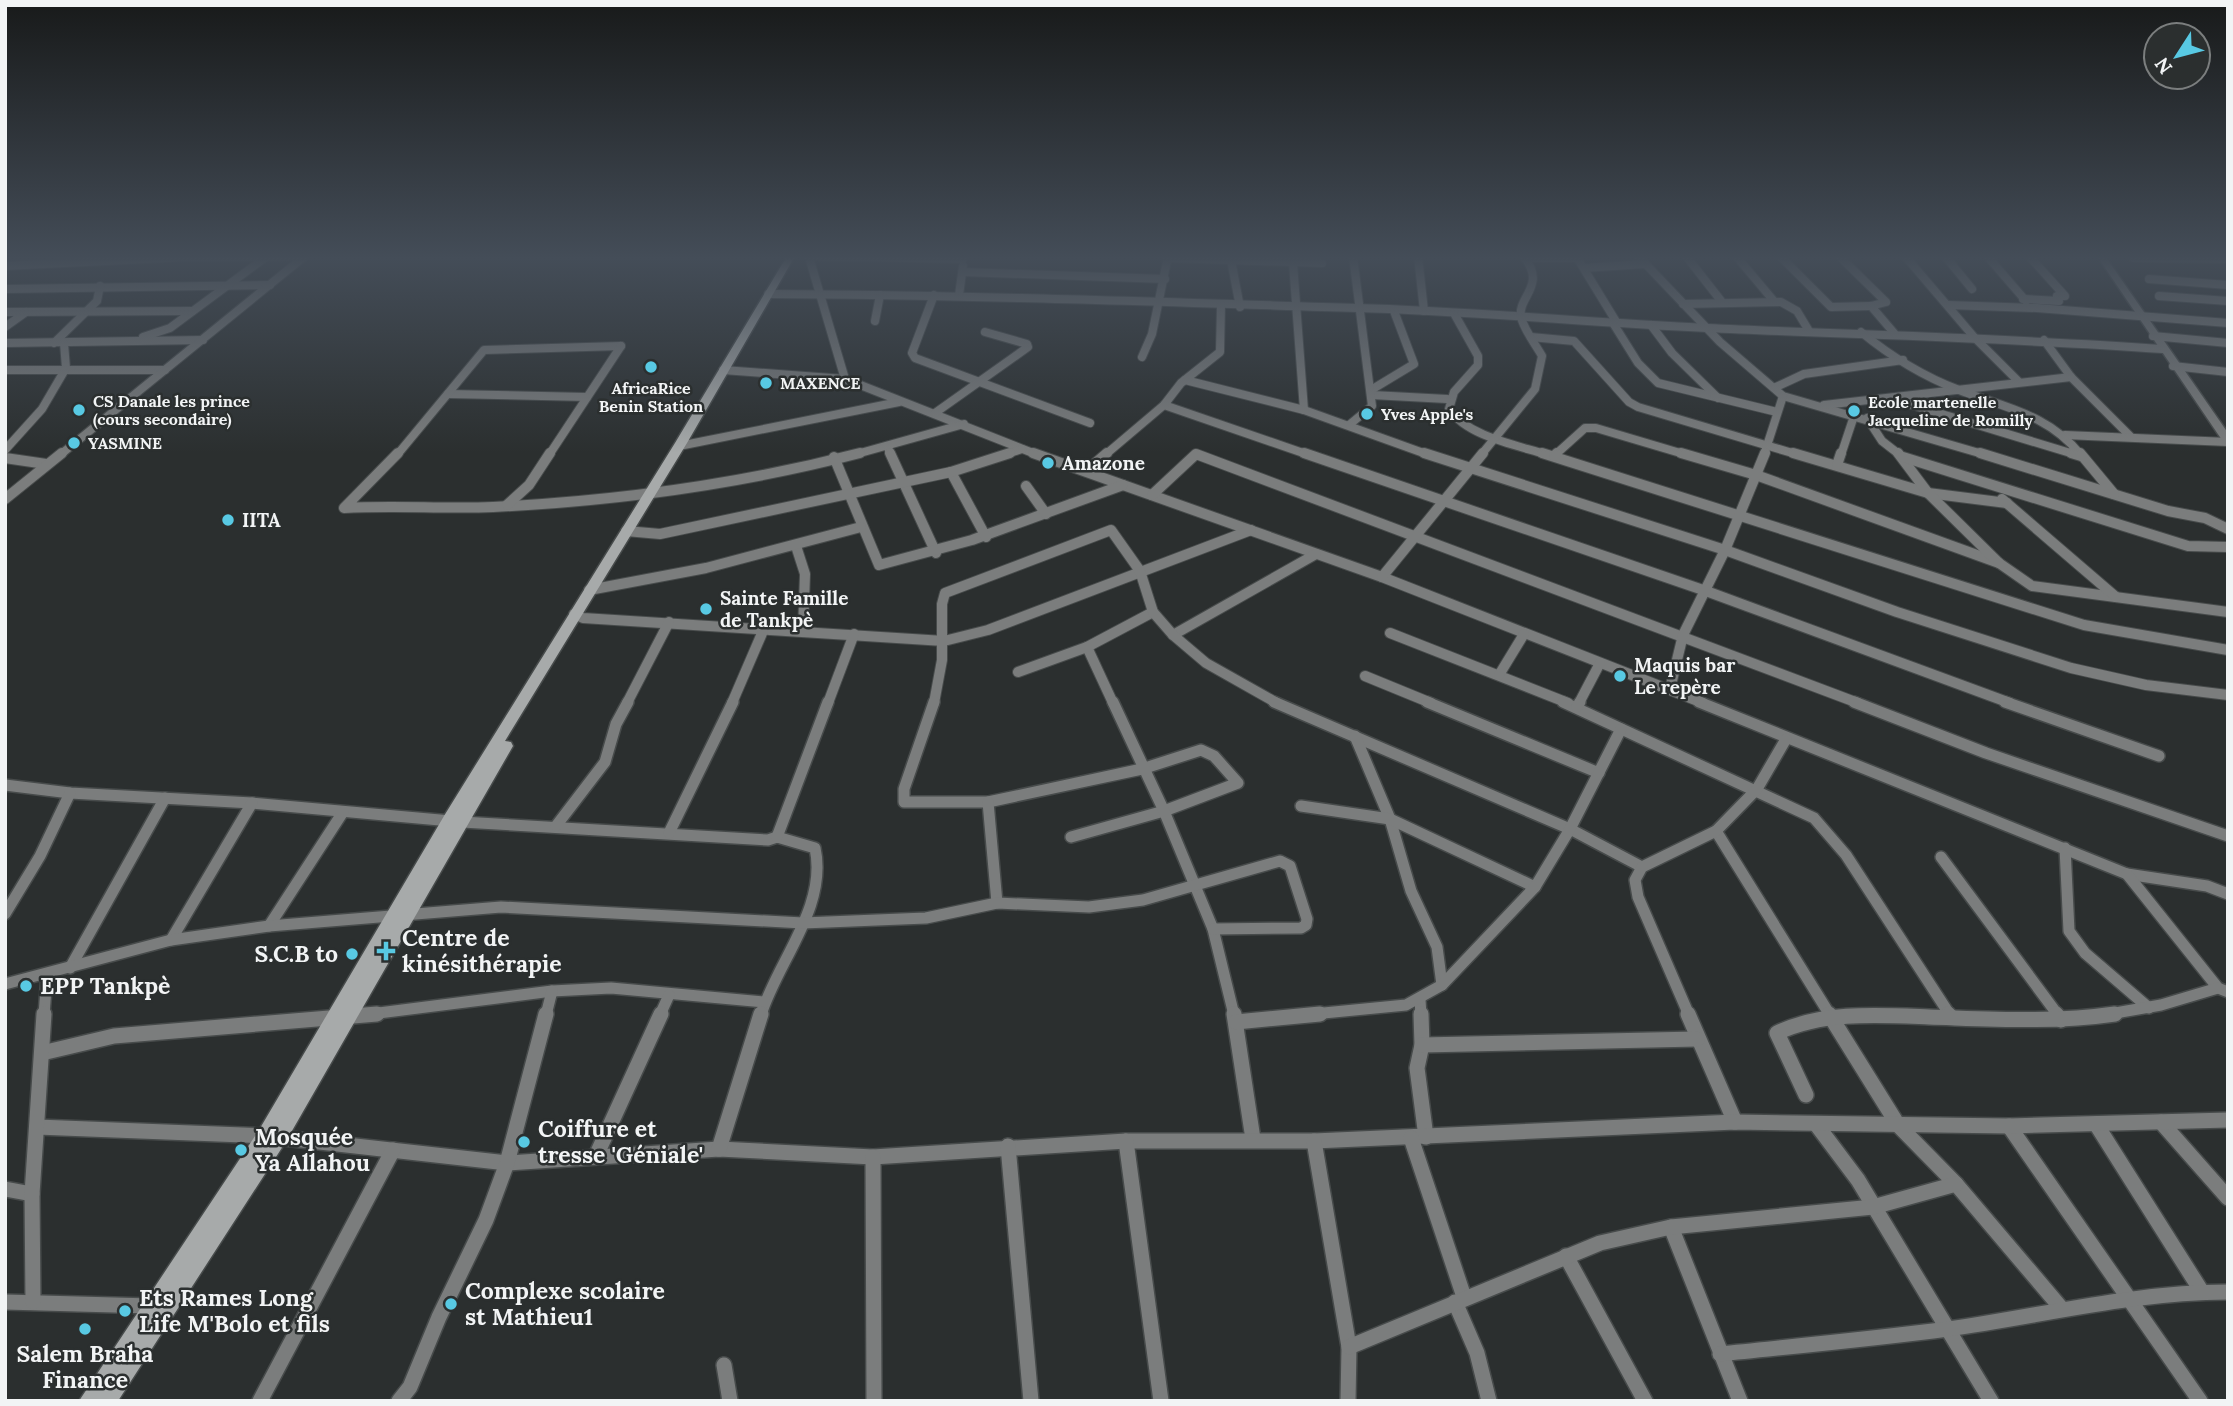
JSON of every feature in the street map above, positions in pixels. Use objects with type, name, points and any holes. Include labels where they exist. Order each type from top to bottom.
[{"type":"main road","points":[[104,1401],[272,1137],[456,821],[756,322]]},
{"type":"main road","points":[[90,1401],[151,1306],[272,1137]]},
{"type":"street","points":[[59,343],[79,322]]},
{"type":"street","points":[[131,340],[170,328],[178,322]]},
{"type":"street","points":[[5,499],[225,322]]},
{"type":"street","points":[[829,322],[845,379]]},
{"type":"street","points":[[924,322],[912,353],[915,358],[1090,423]]},
{"type":"street","points":[[1142,357],[1154,322]]},
{"type":"street","points":[[1086,471],[1164,405],[1185,380],[1220,352],[1221,322]]},
{"type":"street","points":[[1297,322],[1302,354],[1304,410]]},
{"type":"street","points":[[1349,425],[1372,406],[1360,322]]},
{"type":"street","points":[[1372,393],[1414,364],[1415,359],[1399,322]]},
{"type":"street","points":[[1447,399],[1479,365],[1478,356],[1459,322]]},
{"type":"street","points":[[1382,577],[1443,498],[1535,389],[1542,356],[1523,322]]},
{"type":"street","points":[[1589,322],[2044,340],[2163,349]]},
{"type":"street","points":[[1700,322],[1783,396],[1867,418],[2168,511],[2205,518],[2228,530]]},
{"type":"street","points":[[1803,322],[1809,331]]},
{"type":"street","points":[[1884,322],[1894,333]]},
{"type":"street","points":[[1961,322],[2019,382]]},
{"type":"street","points":[[2145,322],[2228,442]]},
{"type":"street","points":[[1615,323],[1647,375],[1672,387],[1777,412]]},
{"type":"street","points":[[1651,325],[1672,353],[1718,398]]},
{"type":"street","points":[[935,413],[1028,347],[1027,344],[985,332]]},
{"type":"street","points":[[1861,332],[1903,360],[1956,389],[2029,414],[2065,435],[2113,494]]},
{"type":"street","points":[[1531,337],[1574,341],[1629,402],[1638,407],[1928,493],[2007,503]]},
{"type":"street","points":[[2153,337],[2228,343]]},
{"type":"street","points":[[5,343],[203,340]]},
{"type":"street","points":[[2044,340],[2071,377],[2131,437]]},
{"type":"street","points":[[5,450],[42,409],[65,368],[59,343]]},
{"type":"street","points":[[506,506],[529,485],[621,346],[484,350],[393,459],[344,508],[506,506],[651,494],[888,448],[964,424]]},
{"type":"street","points":[[1776,387],[1804,374],[1903,360]]},
{"type":"street","points":[[2174,366],[2228,372]]},
{"type":"street","points":[[6,371],[65,368],[165,370]]},
{"type":"street","points":[[728,370],[845,379],[1022,449],[1382,577],[1670,689],[1786,739],[2127,874],[2207,886],[2228,894]]},
{"type":"street","points":[[1818,406],[2071,377]]},
{"type":"street","points":[[1185,380],[1304,410],[1469,469],[1725,550],[1897,612],[2071,668],[2146,685],[2228,695]]},
{"type":"street","points":[[1372,393],[1447,399]]},
{"type":"street","points":[[448,394],[587,397]]},
{"type":"street","points":[[1670,689],[1683,635],[1725,550],[1768,446],[1783,396]]},
{"type":"street","points":[[1888,398],[2081,456]]},
{"type":"street","points":[[1447,399],[1454,417],[1495,438],[2102,630],[2228,650]]},
{"type":"street","points":[[682,447],[899,402]]},
{"type":"street","points":[[1164,405],[1443,498],[1706,590],[1936,677],[2160,756]]},
{"type":"street","points":[[1837,465],[1854,416]]},
{"type":"street","points":[[1867,418],[1882,441],[1903,457],[1928,493],[1999,562],[2032,586],[2228,612]]},
{"type":"street","points":[[1554,456],[1585,428],[1596,428],[1756,475],[1999,562]]},
{"type":"street","points":[[2065,435],[2228,442]]},
{"type":"street","points":[[888,448],[936,553]]},
{"type":"street","points":[[630,532],[660,534],[951,471],[1022,449]]},
{"type":"street","points":[[1152,495],[1196,454],[1683,635],[1986,753],[2228,836]]},
{"type":"street","points":[[834,457],[879,565],[936,553],[986,537],[1123,485]]},
{"type":"street","points":[[1903,457],[1983,481],[2049,505],[2188,546],[2228,547]]},
{"type":"street","points":[[5,458],[46,464]]},
{"type":"street","points":[[951,471],[986,537]]},
{"type":"street","points":[[1983,481],[2116,597]]},
{"type":"street","points":[[1026,486],[1046,514]]},
{"type":"street","points":[[594,590],[677,575],[861,527]]},
{"type":"street","points":[[1071,837],[1164,811],[1238,783],[1214,756],[1201,750],[1142,769],[988,803],[978,800],[904,802],[904,789],[930,712],[944,641],[941,600],[946,593],[1111,530],[1140,571],[1153,612],[1172,635],[1206,663],[1255,692],[1570,829],[1642,867]]},
{"type":"street","points":[[578,616],[763,631],[803,631],[944,641],[988,630],[1251,530]]},
{"type":"street","points":[[796,546],[805,574],[803,631]]},
{"type":"street","points":[[1172,635],[1316,554]]},
{"type":"street","points":[[2024,604],[2032,586]]},
{"type":"street","points":[[1018,673],[1087,648],[1153,612]]},
{"type":"street","points":[[556,825],[605,762],[616,724],[669,622]]},
{"type":"street","points":[[669,833],[737,694],[763,631]]},
{"type":"street","points":[[777,837],[854,634]]},
{"type":"street","points":[[1390,634],[1577,707],[1814,818],[1831,834],[1950,1017]]},
{"type":"street","points":[[1499,675],[1524,634]]},
{"type":"street","points":[[1087,648],[1164,811],[1213,929],[1236,1022],[1252,1139]]},
{"type":"street","points":[[1577,707],[1600,663]]},
{"type":"street","points":[[1365,676],[1599,773]]},
{"type":"street","points":[[1236,1022],[1377,1009],[1420,1000],[1442,985],[1535,887],[1570,829],[1621,729]]},
{"type":"street","points":[[1355,736],[1390,819],[1411,891],[1437,947],[1442,985]]},
{"type":"street","points":[[1735,1122],[1696,1039],[1638,897],[1635,880],[1642,867],[1716,831],[1757,789],[1786,739]]},
{"type":"street","points":[[5,785],[70,793],[252,803],[456,821],[768,840],[777,837],[815,848],[818,856],[814,888],[803,923],[765,1002],[719,1149]]},
{"type":"street","points":[[5,914],[40,856],[70,793]]},
{"type":"street","points":[[70,968],[164,798]]},
{"type":"street","points":[[171,940],[252,803]]},
{"type":"street","points":[[988,803],[997,903]]},
{"type":"street","points":[[1301,806],[1390,819],[1535,887]]},
{"type":"street","points":[[270,926],[343,812]]},
{"type":"street","points":[[1716,831],[1898,1125],[1956,1184],[2062,1309]]},
{"type":"street","points":[[2065,848],[2069,931],[2085,954],[2149,1008]]},
{"type":"street","points":[[1941,856],[2061,1020]]},
{"type":"street","points":[[5,984],[171,940],[270,926],[501,907],[803,923],[926,918],[997,903],[1089,907],[1143,900],[1286,862],[1290,866],[1307,919],[1306,925],[1301,928],[1213,929]]},
{"type":"street","points":[[1806,1095],[1777,1032],[1787,1024],[1832,1018],[2061,1020],[2149,1008],[2223,990],[2127,874]]},
{"type":"street","points":[[33,1302],[32,1194],[47,975]]},
{"type":"street","points":[[42,1053],[114,1036],[343,1016],[552,990],[611,988],[765,1002]]},
{"type":"street","points":[[407,1396],[439,1317],[486,1220],[508,1163],[552,990]]},
{"type":"street","points":[[596,1156],[669,995]]},
{"type":"street","points":[[1420,1000],[1422,1045],[1417,1068],[1418,1137],[1489,1401]]},
{"type":"street","points":[[1422,1045],[1696,1039]]},
{"type":"street","points":[[37,1127],[272,1137],[508,1163],[719,1149],[873,1157],[1008,1146],[1126,1141],[1314,1141],[1735,1122],[2009,1126],[2228,1120]]},
{"type":"street","points":[[2161,1122],[2228,1198]]},
{"type":"street","points":[[1816,1124],[1858,1180],[1991,1401]]},
{"type":"street","points":[[2096,1124],[2202,1292]]},
{"type":"street","points":[[2009,1126],[2200,1401]]},
{"type":"street","points":[[1126,1141],[1161,1401]]},
{"type":"street","points":[[1314,1141],[1349,1347],[1348,1401]]},
{"type":"street","points":[[1008,1146],[1031,1401]]},
{"type":"street","points":[[260,1401],[393,1150]]},
{"type":"street","points":[[873,1157],[874,1401]]},
{"type":"street","points":[[1349,1347],[1600,1243],[1671,1227],[1873,1207],[1956,1184]]},
{"type":"street","points":[[5,1189],[32,1194]]},
{"type":"street","points":[[1671,1227],[1740,1401]]},
{"type":"street","points":[[1566,1256],[1645,1401]]},
{"type":"street","points":[[1720,1354],[1949,1329],[2062,1309],[2202,1292],[2228,1292]]},
{"type":"street","points":[[5,1302],[151,1306]]},
{"type":"street","points":[[724,1365],[730,1401]]},
{"type":"place","name":"AfricaRice Benin Station","points":[[651,367]]},
{"type":"place","name":"MAXENCE","points":[[766,383]]},
{"type":"place","name":"CS Danale les prince (cours secondaire)","points":[[79,410]]},
{"type":"place","name":"Ecole martenelle Jacqueline de Romilly","points":[[1854,411]]},
{"type":"place","name":"Yves Apple's","points":[[1367,414]]},
{"type":"place","name":"YASMINE","points":[[74,443]]},
{"type":"place","name":"Amazone","points":[[1048,463]]},
{"type":"place","name":"IITA","points":[[228,520]]},
{"type":"place","name":"Sainte Famille de Tankpè","points":[[706,609]]},
{"type":"place","name":"Maquis bar Le repère","points":[[1620,676]]},
{"type":"place","name":"Centre de kinésithérapie","points":[[386,951]]},
{"type":"place","name":"S.C.B to","points":[[352,954]]},
{"type":"place","name":"EPP Tankpè","points":[[26,986]]},
{"type":"place","name":"Coiffure et tresse 'Géniale'","points":[[524,1142]]},
{"type":"place","name":"Mosquée Ya Allahou","points":[[241,1150]]},
{"type":"place","name":"Complexe scolaire st Mathieu1","points":[[451,1304]]},
{"type":"place","name":"Ets Rames Long Life M'Bolo et fils","points":[[125,1311]]},
{"type":"place","name":"Salem Braha Finance","points":[[85,1329]]}]
